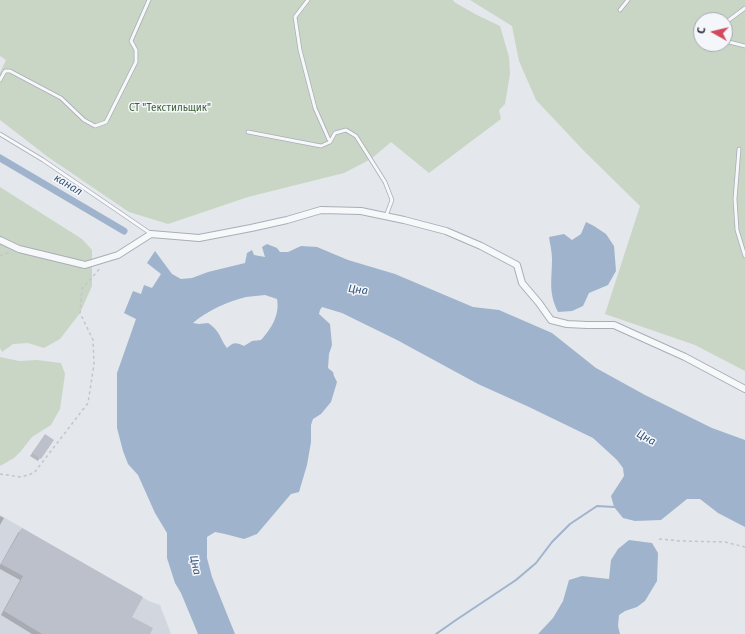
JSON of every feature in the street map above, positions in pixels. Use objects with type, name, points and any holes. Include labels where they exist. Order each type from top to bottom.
[{"type":"street","points":[[0,240],[19,249],[85,265],[118,255],[152,234],[198,238],[287,220],[321,210],[361,211],[386,216],[446,231],[482,246],[517,265],[522,282],[551,320],[567,324],[614,325],[685,357],[745,389]]},
{"type":"lane","points":[[0,80],[5,71],[10,71],[61,98],[84,120],[95,126],[106,122],[136,62],[136,50],[131,41],[149,0]]},
{"type":"lane","points":[[308,0],[295,17],[300,50],[315,108],[330,142]]},
{"type":"lane","points":[[620,10],[628,0]]},
{"type":"lane","points":[[733,17],[745,8]]},
{"type":"lane","points":[[733,43],[745,46]]},
{"type":"lane","points":[[248,132],[321,146],[330,142],[335,134],[346,130],[356,136],[385,182],[392,200],[386,216]]},
{"type":"lane","points":[[0,134],[43,160],[152,234]]},
{"type":"lane","points":[[738,149],[735,199],[737,230],[745,256]]},
{"type":"path","points":[[0,474],[21,477],[34,473],[88,404],[94,364],[93,340],[80,313],[82,289],[110,258]]},
{"type":"path","points":[[659,539],[725,542],[745,547]]},
{"type":"shaded area","points":[[0,515],[149,601],[160,605],[171,634],[0,634]]},
{"type":"green space","name":"СТ \"Текстильщик\"","points":[[0,0],[453,0],[475,14],[500,26],[509,57],[510,74],[505,104],[499,110],[501,119],[429,173],[391,142],[371,159],[344,173],[248,197],[168,224],[129,212],[48,157],[0,120],[0,73],[6,60],[0,56]]},
{"type":"green space","points":[[470,0],[745,0],[745,371],[695,345],[605,314],[640,206],[584,151],[536,100],[519,61],[512,26]]},
{"type":"green space","points":[[0,187],[82,239],[92,250],[92,286],[80,313],[60,339],[44,348],[28,343],[13,344],[2,352],[0,348]]},
{"type":"green space","points":[[0,357],[19,361],[37,360],[61,363],[65,374],[60,409],[51,425],[32,437],[14,458],[0,466]]},
{"type":"water","points":[[586,222],[606,234],[614,246],[616,271],[608,285],[589,293],[583,306],[572,311],[558,312],[552,292],[552,256],[549,237],[564,234],[572,240],[581,234]]},
{"type":"water","name":"Цна","points":[[267,244],[277,248],[280,252],[288,252],[301,246],[317,247],[348,260],[395,274],[473,307],[499,310],[552,333],[596,368],[645,395],[712,428],[745,440],[745,527],[718,513],[700,499],[687,499],[661,520],[635,521],[623,518],[614,507],[611,496],[624,476],[623,468],[617,460],[593,438],[478,384],[397,340],[342,313],[322,307],[319,314],[330,324],[332,345],[329,354],[328,368],[333,372],[337,382],[331,402],[321,414],[313,419],[311,425],[311,442],[307,465],[299,492],[291,494],[257,534],[244,539],[215,532],[207,537],[207,558],[212,577],[235,634],[198,634],[181,593],[175,583],[167,558],[167,533],[155,513],[138,475],[128,464],[117,428],[117,373],[136,319],[124,313],[133,291],[141,294],[144,285],[152,288],[161,274],[147,263],[155,251],[172,274],[181,279],[192,278],[208,272],[245,263],[247,253],[252,250],[254,255],[265,257],[262,247]],"holes":[[[265,295],[277,299],[278,305],[276,316],[268,331],[261,340],[252,341],[244,346],[235,343],[227,348],[218,332],[211,325],[208,323],[193,323],[211,310],[239,299]]]},
{"type":"water","points":[[629,540],[652,543],[658,553],[657,581],[645,601],[637,607],[625,611],[619,615],[618,626],[620,634],[538,634],[553,618],[563,601],[569,580],[582,576],[609,579],[611,560],[618,549]]},
{"type":"building","points":[[45,434],[54,440],[41,459],[32,453]]},
{"type":"building","points":[[22,528],[143,597],[132,617],[153,628],[150,634],[42,634],[4,611],[23,576],[1,564]]},
{"type":"waterway","name":"канал","points":[[0,158],[124,231]]},
{"type":"waterway","points":[[436,634],[516,580],[536,563],[552,542],[570,524],[597,506],[614,507]]}]
